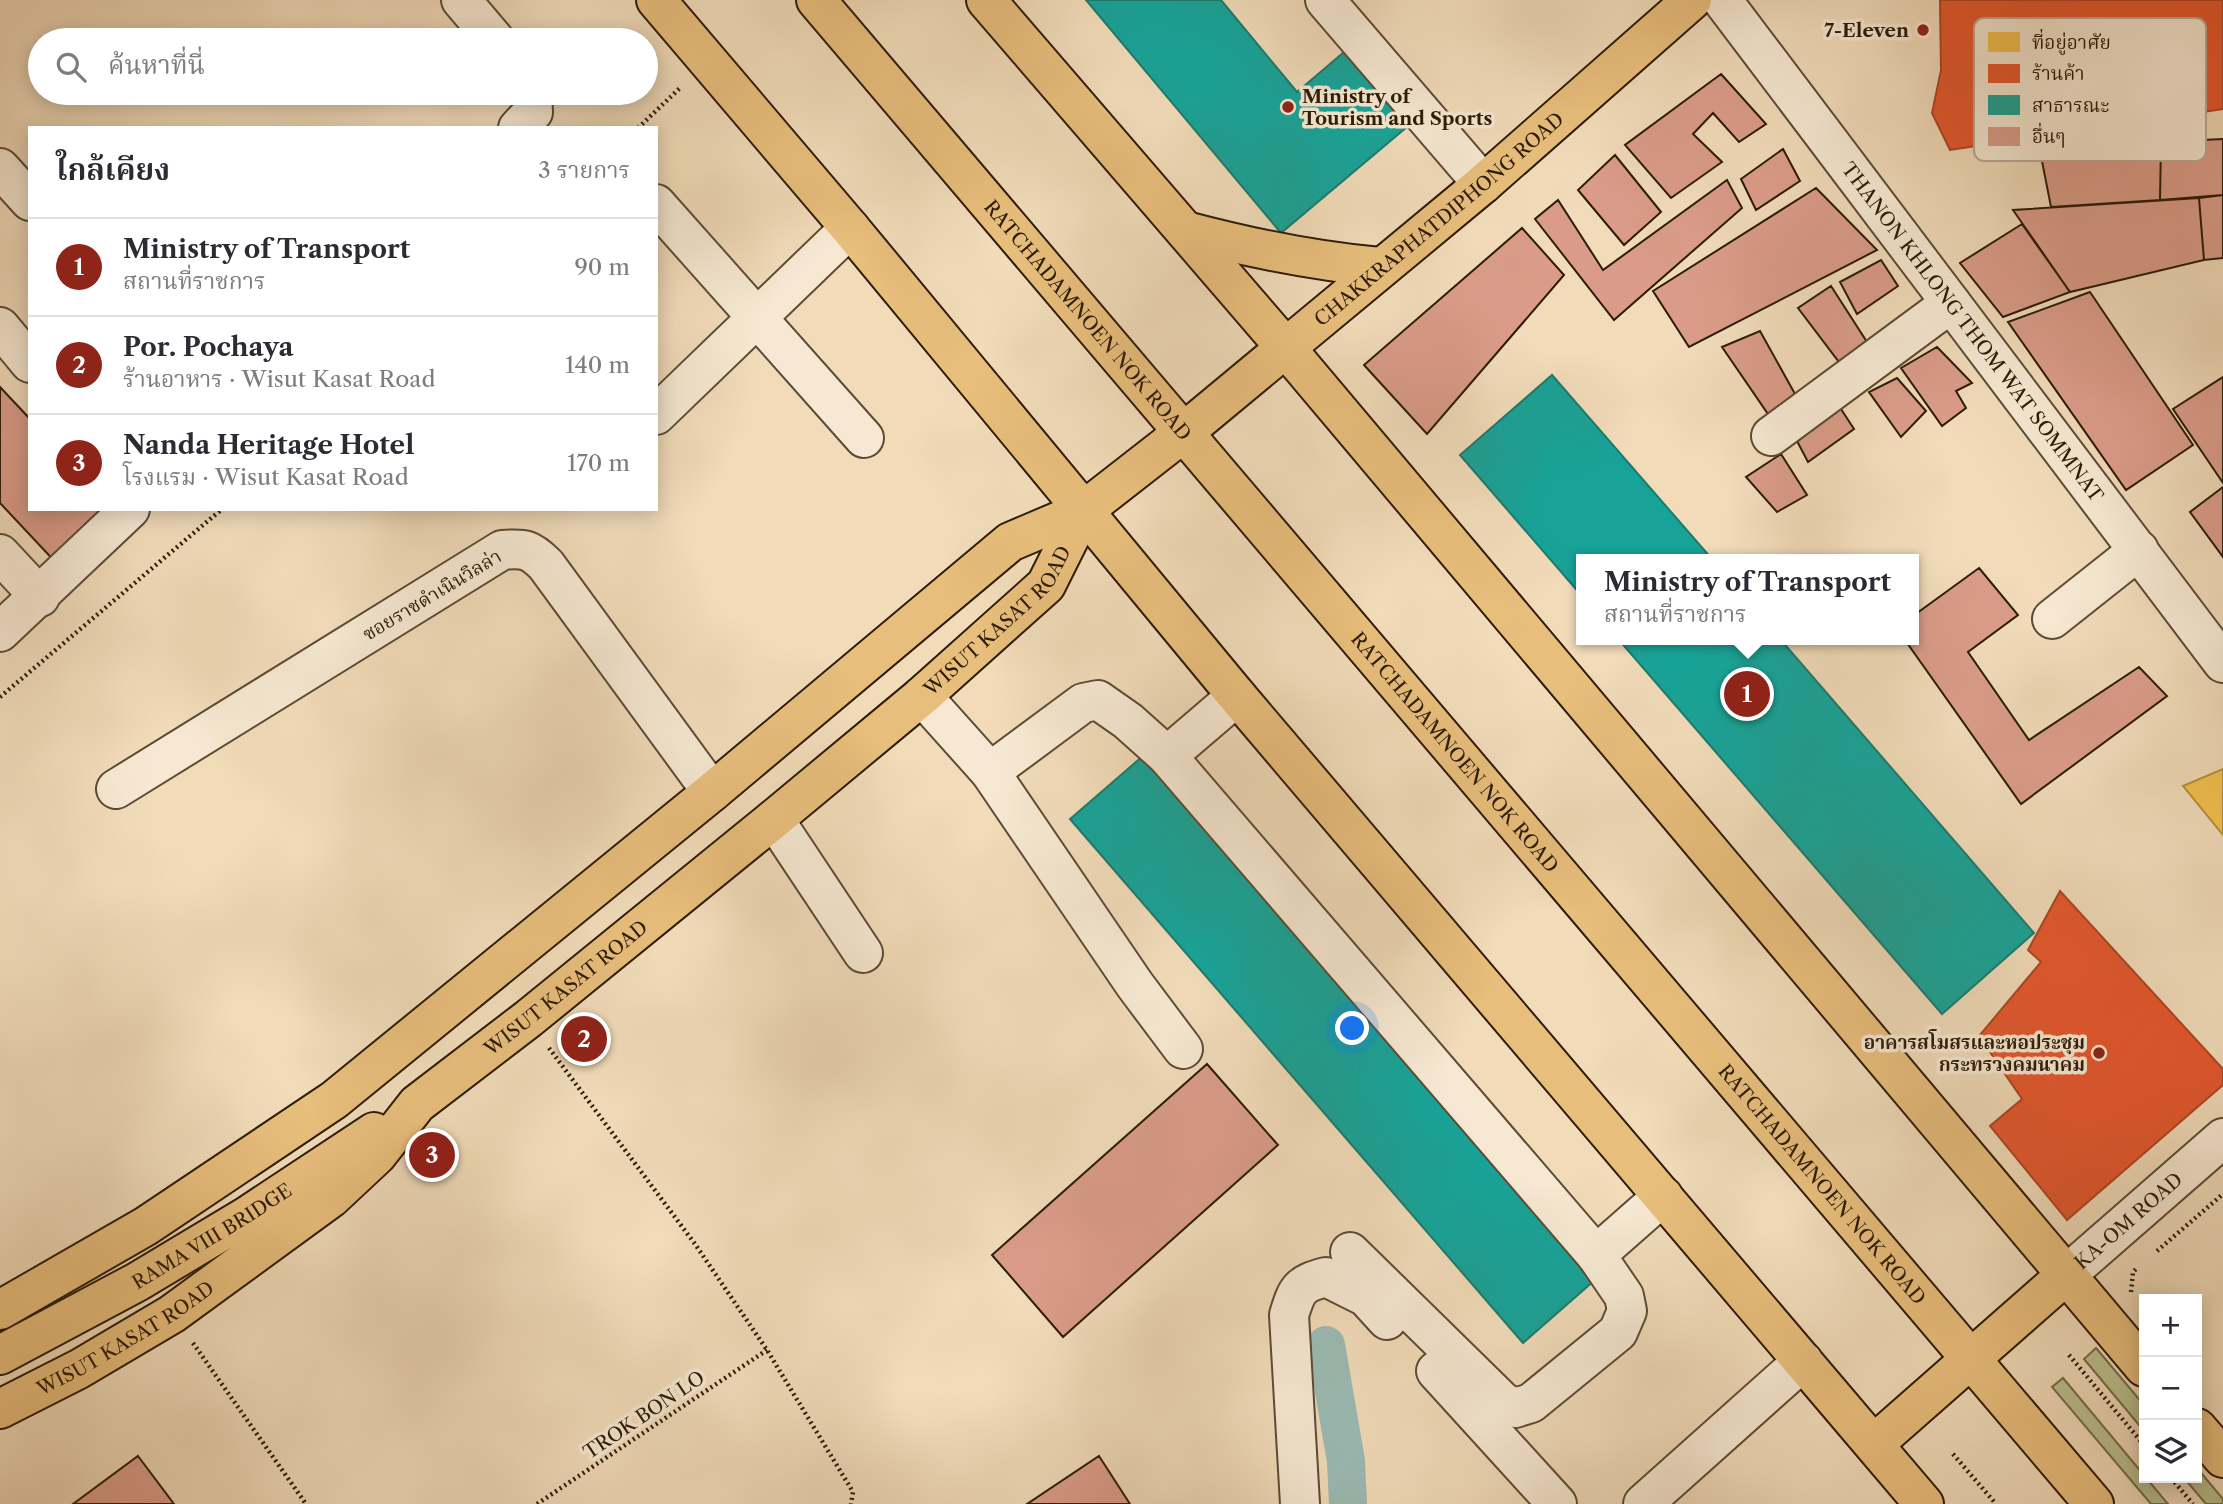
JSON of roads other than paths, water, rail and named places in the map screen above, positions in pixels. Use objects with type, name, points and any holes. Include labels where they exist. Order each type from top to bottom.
[{"type":"main road","points":[[656,0],[850,228],[1237,696],[1924,1504]]},
{"type":"main road","name":"RATCHADAMNOEN NOK ROAD","points":[[816,0],[2094,1504]]},
{"type":"main road","points":[[986,0],[1285,347],[2139,1361]]},
{"type":"main road","name":"CHAKKRAPHATDIPHONG ROAD","points":[[1183,433],[1483,184],[1692,0]]},
{"type":"main road","points":[[1186,231],[1326,262],[1380,267]]},
{"type":"main road","name":"WISUT KASAT ROAD","points":[[0,1310],[146,1226],[334,1100],[712,792],[1010,542],[1083,511],[1183,433]]},
{"type":"main road","name":"WISUT KASAT ROAD","points":[[0,1409],[79,1369],[172,1314],[331,1198],[377,1155],[417,1104],[528,1019],[774,819],[922,696],[1046,585],[1083,511]]},
{"type":"main road","name":"RAMA VIII BRIDGE","points":[[0,1355],[137,1282],[247,1216],[417,1104]]},
{"type":"main road","points":[[1874,1444],[2065,1276]]},
{"type":"main road","points":[[2202,1434],[2223,1458]]},
{"type":"street","points":[[461,0],[485,28]]},
{"type":"street","points":[[1325,0],[1483,184]]},
{"type":"street","name":"THANON KHLONG THOM WAT SOMMNAT","points":[[1722,0],[2223,663]]},
{"type":"street","points":[[520,126],[533,112],[533,105]]},
{"type":"street","points":[[0,168],[28,199]]},
{"type":"street","points":[[658,206],[864,438]]},
{"type":"street","points":[[658,413],[850,228]]},
{"type":"street","points":[[1771,436],[1951,303]]},
{"type":"street","points":[[0,327],[28,361]]},
{"type":"street","points":[[0,632],[128,511]]},
{"type":"street","name":"ซอยราชดำเนินวิลล่า","points":[[117,789],[502,550],[517,549],[531,551],[546,565],[712,792]]},
{"type":"street","points":[[2052,619],[2139,550]]},
{"type":"street","points":[[0,554],[40,597]]},
{"type":"street","points":[[922,696],[990,772],[1135,985],[1183,1049]]},
{"type":"street","points":[[1167,755],[1237,696]]},
{"type":"street","points":[[990,772],[1083,703],[1098,700],[1128,721],[1167,755],[1595,1255],[1624,1296],[1627,1311],[1618,1332],[1531,1403],[1516,1408],[1503,1402],[1350,1252]]},
{"type":"street","points":[[774,819],[863,953]]},
{"type":"street","name":"KA-OM ROAD","points":[[2065,1276],[2223,1138]]},
{"type":"street","points":[[1595,1255],[1662,1196]]},
{"type":"street","points":[[1300,1504],[1289,1315],[1295,1296],[1307,1282],[1326,1277],[1366,1297],[1557,1504]]},
{"type":"street","points":[[1643,1504],[1803,1361]]},
{"type":"waterway","points":[[1326,1345],[1346,1461],[1348,1504]]},
{"type":"place","name":"7-Eleven","points":[[1923,30]]},
{"type":"place","name":"Ministry of Tourism and Sports","points":[[1288,107]]},
{"type":"place","name":"Ministry of Transport","points":[[1747,694]]},
{"type":"place","name":"Por. Pochaya","points":[[584,1039]]},
{"type":"place","name":"อาคารสโมสรและหอประชุม กระทรวงคมนาคม","points":[[2099,1053]]},
{"type":"place","name":"Nanda Heritage Hotel","points":[[432,1155]]}]
